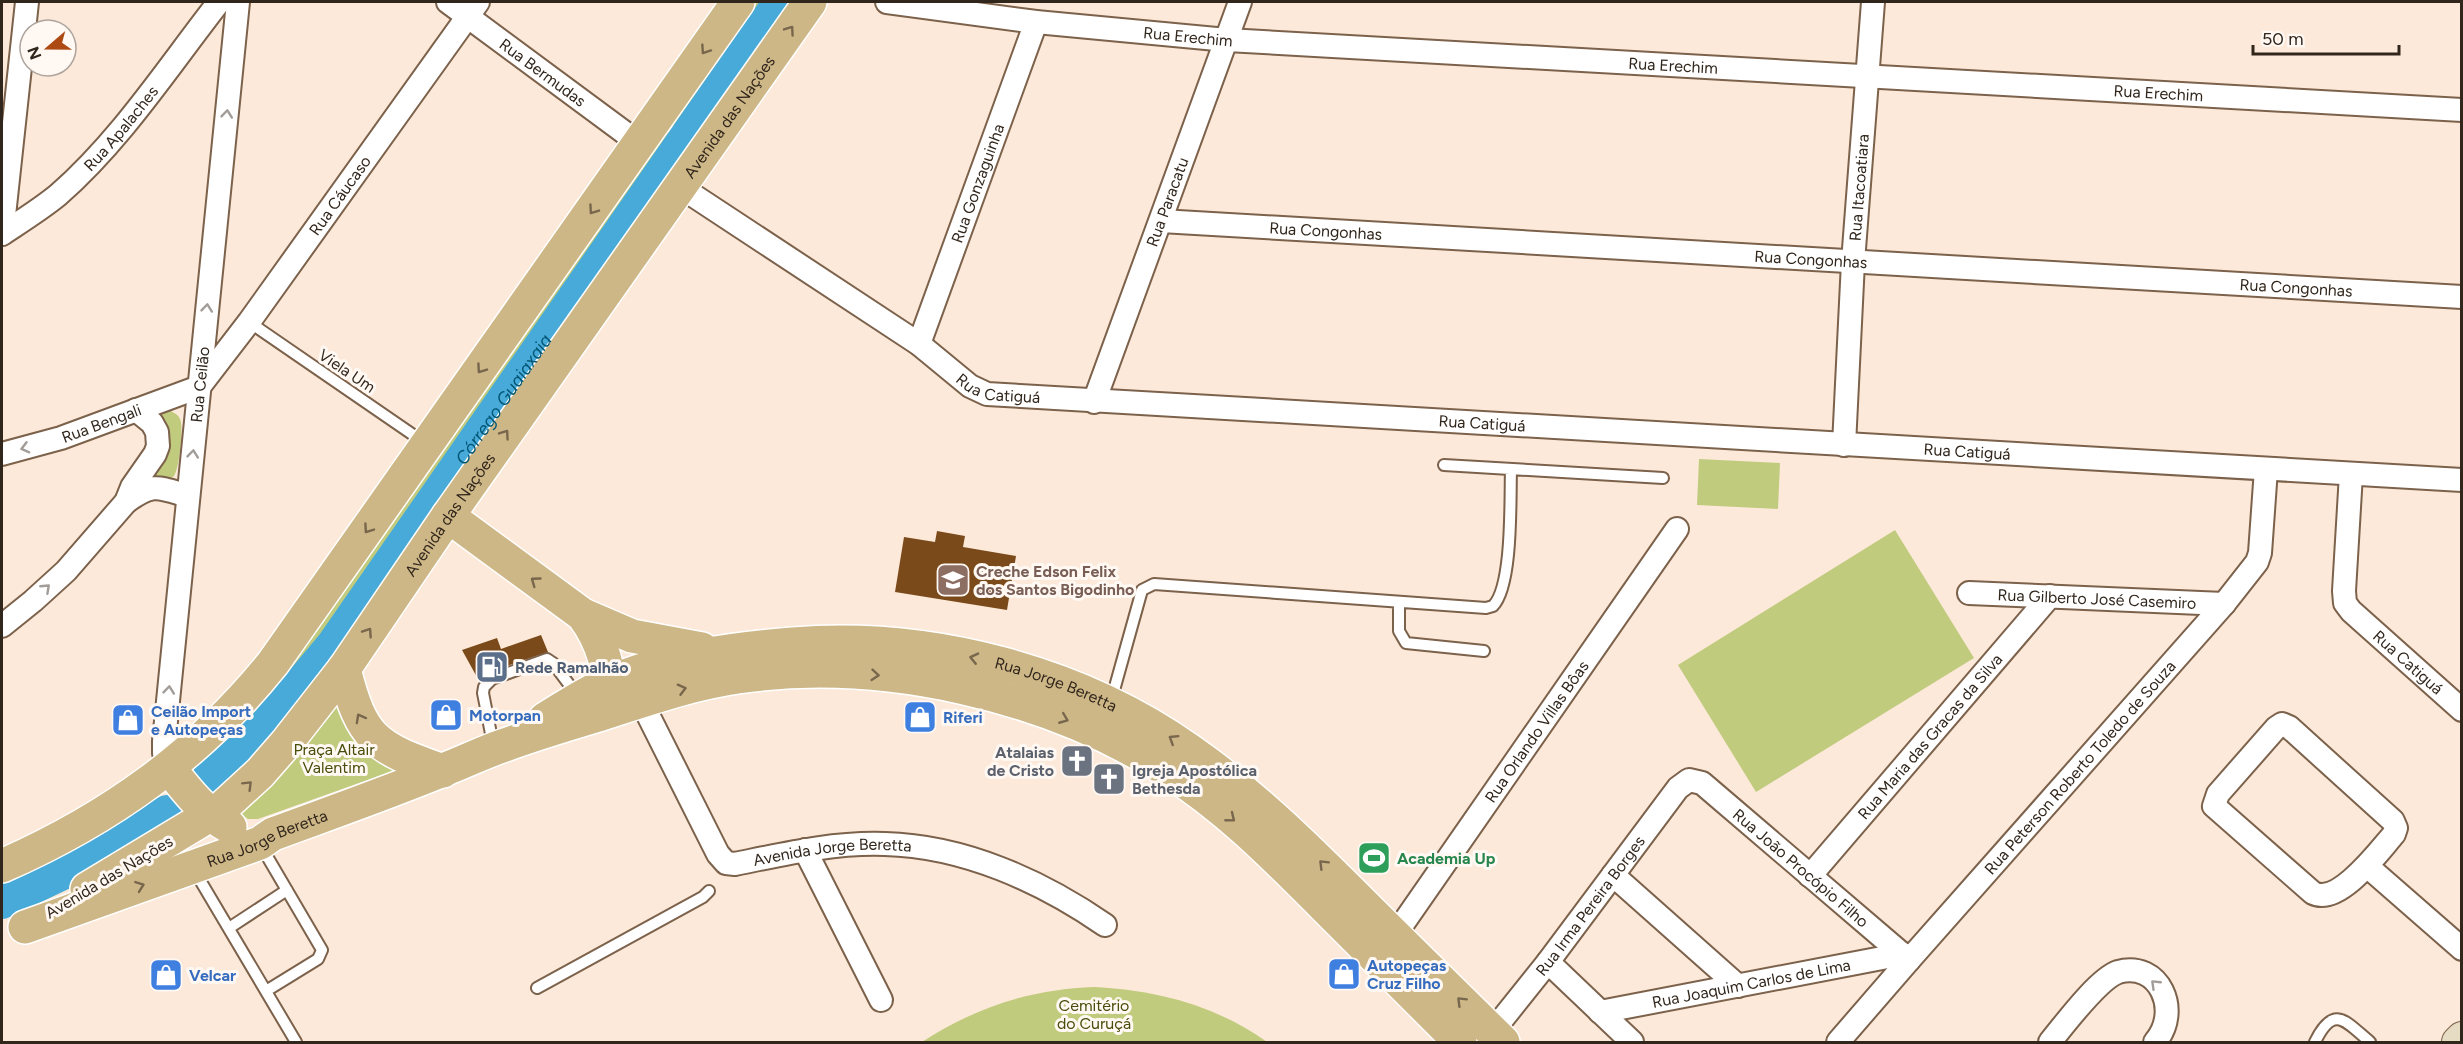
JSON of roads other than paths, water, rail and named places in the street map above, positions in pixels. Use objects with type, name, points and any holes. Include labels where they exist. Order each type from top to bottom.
[{"type":"main road","points":[[2,866],[87,823],[169,768],[226,717],[267,671],[738,2]]},
{"type":"main road","name":"Avenida das Nações","points":[[13,931],[211,816],[235,798],[260,773],[344,669],[448,516],[810,2]]},
{"type":"main road","points":[[448,516],[583,615],[632,636],[658,643],[718,652]]},
{"type":"main road","points":[[583,615],[600,645],[605,661],[593,690]]},
{"type":"main road","name":"Rua Jorge Beretta","points":[[500,747],[593,690],[650,669],[718,652],[815,642],[864,643],[912,647],[1008,666],[1055,681],[1110,704],[1145,721],[1188,748],[1236,785],[1294,836],[1497,1037]]},
{"type":"main road","points":[[344,669],[356,710],[369,732],[396,754],[442,771]]},
{"type":"main road","name":"Rua Jorge Beretta","points":[[13,931],[193,867],[500,747],[706,682],[738,677],[816,672],[908,678],[1000,697],[1055,715],[1088,728],[1160,766],[1209,800],[1279,861],[1444,1037]]},
{"type":"main road","points":[[169,768],[197,803],[211,816],[242,831],[266,838]]},
{"type":"main road","points":[[2458,1042],[2462,1038]]},
{"type":"street","points":[[2,234],[27,2]]},
{"type":"street","name":"Rua Apalaches","points":[[2,234],[56,196],[90,164],[133,114],[219,2]]},
{"type":"street","name":"Rua Ceilão","points":[[169,768],[164,753],[164,741],[238,2]]},
{"type":"street","name":"Rua Bermudas","points":[[448,2],[473,9],[640,144]]},
{"type":"street","name":"Rua Erechim","points":[[887,2],[1036,22],[1227,40],[2462,110]]},
{"type":"street","name":"Rua Paracatu","points":[[1094,402],[1240,2]]},
{"type":"street","name":"Rua Itacoatiara","points":[[1844,445],[1853,262],[1873,2]]},
{"type":"street","name":"Rua Cáucaso","points":[[199,387],[249,322],[473,9]]},
{"type":"street","name":"Rua Gonzaguinha","points":[[919,344],[1036,22]]},
{"type":"street","name":"Rua Catiguá","points":[[679,186],[919,344],[969,386],[987,394],[2462,480]]},
{"type":"street","name":"Rua Congonhas","points":[[1161,221],[2462,297]]},
{"type":"street","name":"Rua Bengali","points":[[2,454],[61,438],[199,387]]},
{"type":"street","points":[[126,502],[132,487],[158,446],[157,432],[152,423],[136,410]]},
{"type":"street","name":"Rua Peterson Roberto Toledo de Souza","points":[[1838,1042],[1906,957],[2224,604],[2257,562],[2260,553],[2266,469]]},
{"type":"street","name":"Rua Catiguá","points":[[2351,474],[2345,603],[2351,611],[2462,710]]},
{"type":"street","points":[[2,626],[66,571],[126,502],[140,492],[152,488],[188,496]]},
{"type":"street","name":"Rua Orlando Villas Bôas","points":[[1395,935],[1677,529]]},
{"type":"street","name":"Rua Gilberto José Casemiro","points":[[1969,593],[2224,604]]},
{"type":"street","name":"Rua Maria das Gracas da Silva","points":[[1810,876],[2050,596]]},
{"type":"street","name":"Avenida Jorge Beretta","points":[[641,701],[721,859],[726,863],[735,864],[805,850],[883,843],[912,845],[964,856],[1051,891],[1105,925]]},
{"type":"street","points":[[2285,724],[2395,824],[2396,831],[2367,866],[2349,883],[2325,895],[2316,895],[2220,813],[2214,806],[2215,797],[2276,728],[2285,724]]},
{"type":"street","name":"Rua João Procópio Filho","points":[[1689,780],[1702,783],[1906,957]]},
{"type":"street","name":"Rua Irma Pereira Borges","points":[[1497,1037],[1548,962],[1678,788],[1689,780]]},
{"type":"street","points":[[805,850],[880,1000]]},
{"type":"street","points":[[2367,866],[2462,949]]},
{"type":"street","points":[[1613,875],[1738,986]]},
{"type":"street","name":"Rua Joaquim Carlos de Lima","points":[[1600,1012],[1906,957]]},
{"type":"street","points":[[1548,962],[1632,1042]]},
{"type":"street","points":[[2050,1042],[2100,984],[2118,972],[2131,970],[2158,985],[2168,1005],[2166,1027],[2155,1042]]},
{"type":"lane","name":"Viela Um","points":[[249,322],[428,444]]},
{"type":"lane","points":[[1444,465],[1663,478]]},
{"type":"lane","points":[[1110,704],[1141,594],[1148,585],[1486,608],[1497,601],[1506,569],[1512,469]]},
{"type":"lane","points":[[1399,602],[1399,631],[1406,643],[1484,651]]},
{"type":"lane","points":[[500,747],[483,696],[484,687],[488,681],[547,659],[593,690]]},
{"type":"lane","points":[[266,838],[287,890],[322,950],[321,955],[266,991]]},
{"type":"lane","points":[[193,867],[296,1042]]},
{"type":"lane","points":[[229,928],[287,890]]},
{"type":"lane","points":[[537,988],[703,897],[709,891]]},
{"type":"lane","points":[[2315,1042],[2336,1018],[2343,1019],[2370,1042]]},
{"type":"waterway","name":"Córrego Guaiaxaia","points":[[207,780],[265,726],[333,645],[780,2]]},
{"type":"waterway","name":"Córrego Guaiaxaia","points":[[2,902],[67,871],[167,812]]},
{"type":"place","name":"Creche Edson Felix dos Santos Bigodinho","points":[[953,580]]},
{"type":"place","name":"Rede Ramalhão","points":[[492,667]]},
{"type":"place","name":"Motorpan","points":[[446,715]]},
{"type":"place","name":"Riferi","points":[[920,717]]},
{"type":"place","name":"Ceilão Import e Autopeças","points":[[128,720]]},
{"type":"place","name":"Atalaias de Cristo","points":[[1077,761]]},
{"type":"place","name":"Igreja Apostólica Bethesda","points":[[1109,779]]},
{"type":"place","name":"Academia Up","points":[[1374,858]]},
{"type":"place","name":"Autopeças Cruz Filho","points":[[1344,974]]},
{"type":"place","name":"Velcar","points":[[166,975]]},
{"type":"park label","name":"Praça Altair Valentim","points":[[334,758]]},
{"type":"park label","name":"Cemitério do Curuçá","points":[[1094,1014]]}]
